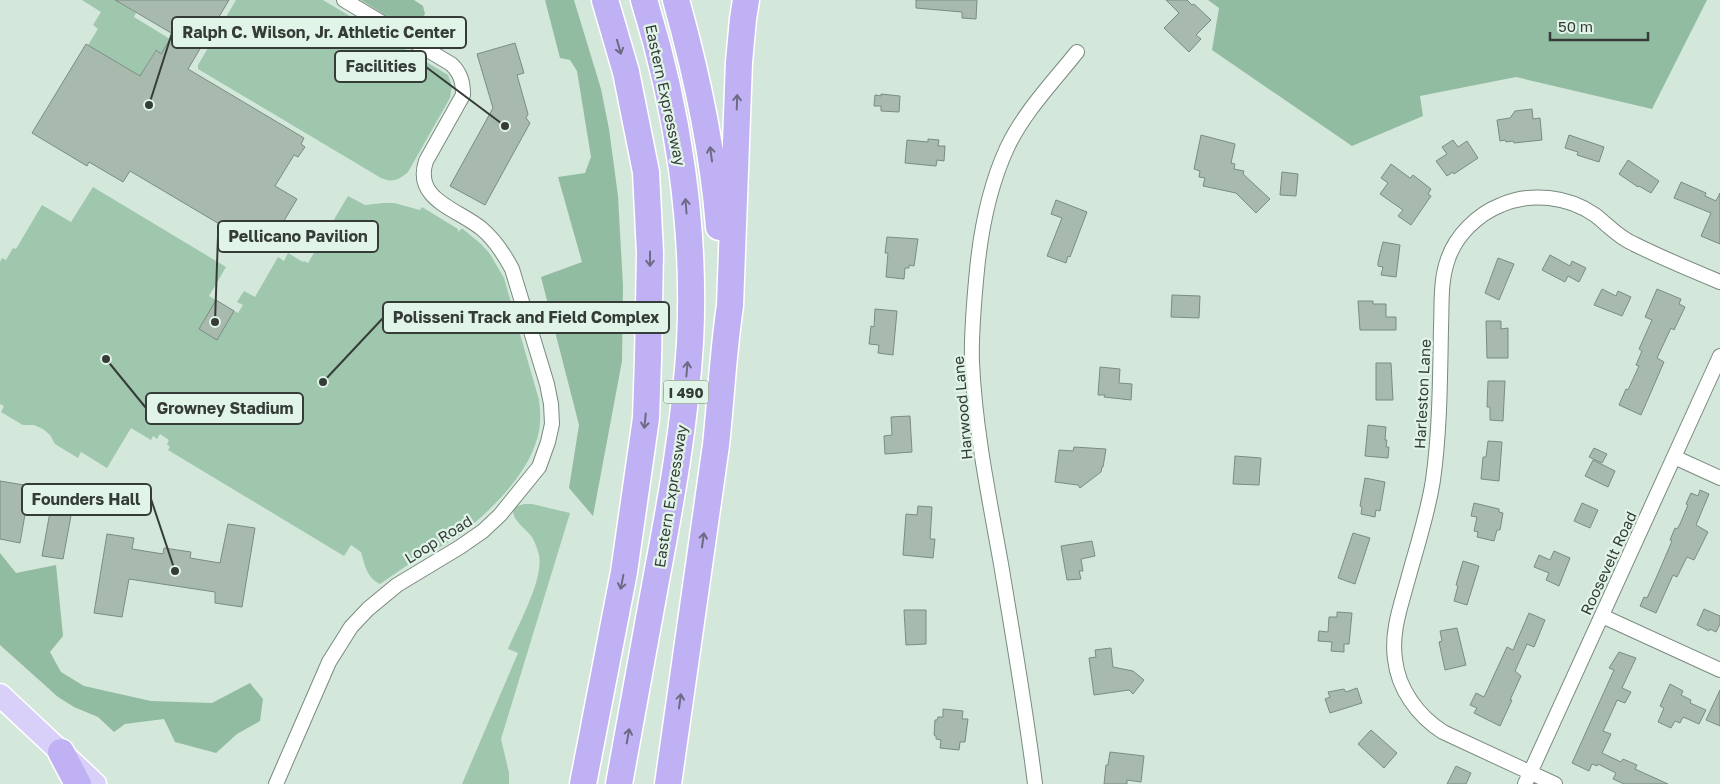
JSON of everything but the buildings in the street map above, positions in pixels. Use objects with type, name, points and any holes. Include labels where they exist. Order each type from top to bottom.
[{"type":"highway","name":"I 490","points":[[583,784],[624,572],[646,418],[648,368],[650,253],[646,172],[626,72],[605,0]]},
{"type":"highway","name":"Eastern Expressway","points":[[619,784],[673,491],[684,412],[690,342],[690,275],[684,188],[676,132],[663,68],[644,0]]},
{"type":"highway","points":[[676,0],[698,86],[708,135],[719,226],[725,342]]},
{"type":"highway","points":[[668,784],[722,392],[725,342],[731,298],[739,62],[746,0]]},
{"type":"highway","points":[[61,752],[78,784]]},
{"type":"main road","points":[[0,695],[95,784]]},
{"type":"street","name":"Loop Road","points":[[276,784],[329,662],[351,627],[368,609],[397,584],[460,547],[483,531],[500,515],[539,467],[552,424],[547,384],[512,269],[503,252],[492,239],[481,228],[431,195],[423,179],[426,161],[463,95],[461,77],[457,69],[451,64],[344,0]]},
{"type":"street","name":"Harwood Lane","points":[[1035,784],[1025,706],[982,460],[972,362],[973,324],[980,243],[997,175],[1008,147],[1023,121],[1077,52]]},
{"type":"street","name":"Harleston Lane","points":[[1554,784],[1527,778],[1434,727],[1412,703],[1400,680],[1396,664],[1394,646],[1396,622],[1426,515],[1433,480],[1437,440],[1442,286],[1448,258],[1459,238],[1480,216],[1502,204],[1515,200],[1544,198],[1561,200],[1587,210],[1618,235],[1633,244],[1720,282]]},
{"type":"street","name":"Roosevelt Road","points":[[1527,778],[1720,356]]},
{"type":"street","points":[[1674,457],[1720,478]]},
{"type":"street","points":[[1602,616],[1720,670]]},
{"type":"green space","points":[[82,0],[115,0],[136,13],[134,17],[170,39],[161,54],[155,50],[140,76],[88,45],[98,29],[93,25],[101,12]]},
{"type":"green space","points":[[236,0],[323,0],[448,75],[452,86],[450,98],[408,172],[395,180],[381,178],[198,69],[198,65]]},
{"type":"green space","points":[[361,0],[414,0],[423,6],[425,14],[416,24],[406,25]]},
{"type":"green space","points":[[545,0],[574,0],[601,89],[609,129],[618,196],[623,286],[622,361],[593,516],[569,488],[579,425],[541,277],[582,262],[558,177],[585,173],[591,157],[577,71],[570,60],[560,58]]},
{"type":"green space","points":[[1208,0],[1707,0],[1652,109],[1516,77],[1420,96],[1423,116],[1352,146],[1212,50],[1219,8]]},
{"type":"green space","points":[[93,187],[226,267],[209,296],[238,313],[243,305],[237,302],[244,291],[255,297],[278,257],[284,261],[288,253],[308,263],[348,196],[365,205],[394,203],[420,210],[422,207],[458,229],[458,232],[463,229],[490,254],[504,278],[539,400],[538,434],[535,445],[521,472],[501,498],[464,531],[449,542],[416,559],[380,584],[369,574],[361,552],[351,545],[344,556],[168,450],[170,447],[167,444],[169,440],[160,434],[157,439],[153,436],[151,440],[131,428],[107,468],[81,452],[78,458],[55,444],[50,435],[43,429],[34,425],[23,425],[1,412],[4,406],[0,404],[0,262],[2,258],[6,260],[13,248],[16,249],[42,205],[71,222]]},
{"type":"green space","points":[[532,504],[570,513],[501,739],[509,773],[509,784],[462,784],[518,653],[508,649],[529,602],[538,576],[540,565],[536,545],[532,537],[516,520],[513,512],[516,507]]},
{"type":"green space","points":[[0,553],[16,573],[56,565],[63,636],[50,652],[61,672],[84,686],[151,701],[212,703],[250,683],[263,699],[260,721],[237,734],[216,753],[175,742],[164,719],[125,724],[114,732],[98,717],[74,707],[58,697],[0,645]]},
{"type":"place","name":"Ralph C. Wilson, Jr. Athletic Center","points":[[149,105]]},
{"type":"place","name":"Facilities","points":[[505,126]]},
{"type":"place","name":"Pellicano Pavilion","points":[[215,322]]},
{"type":"place","name":"Growney Stadium","points":[[106,359]]},
{"type":"place","name":"Polisseni Track and Field Complex","points":[[323,382]]},
{"type":"place","name":"Founders Hall","points":[[175,571]]}]
